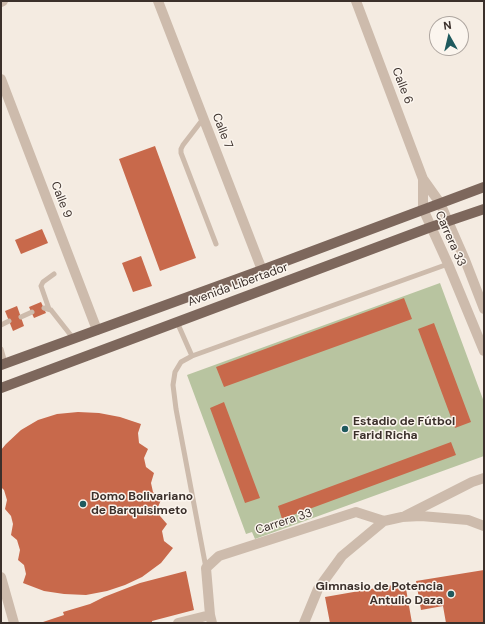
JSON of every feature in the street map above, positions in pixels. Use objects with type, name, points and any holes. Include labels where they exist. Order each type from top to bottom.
[{"type":"main road","name":"Avenida Libertador","points":[[3,364],[262,270],[484,187]]},
{"type":"main road","name":"Avenida Libertador","points":[[1,388],[431,227],[484,209]]},
{"type":"street","name":"Calle 7","points":[[158,1],[262,270]]},
{"type":"street","name":"Calle 6","points":[[356,1],[423,179]]},
{"type":"street","name":"Calle 9","points":[[1,79],[97,330]]},
{"type":"street","name":"Carrera 33","points":[[423,179],[440,203],[466,260],[484,309]]},
{"type":"street","name":"Carrera 33","points":[[423,179],[423,209],[448,264],[484,352]]},
{"type":"street","points":[[402,517],[484,478]]},
{"type":"street","name":"Carrera 33","points":[[206,568],[219,556],[356,512],[384,521]]},
{"type":"street","points":[[304,623],[318,589],[342,556],[384,521],[402,517],[421,516],[468,520],[484,526]]},
{"type":"street","points":[[178,623],[211,619],[206,568]]},
{"type":"street","points":[[1,577],[14,623]]},
{"type":"lane","points":[[204,119],[183,145],[181,153],[216,244]]},
{"type":"lane","points":[[206,568],[173,386],[174,372],[181,362],[192,356],[448,264]]},
{"type":"lane","points":[[54,274],[42,282],[41,286],[46,308],[51,310],[74,338]]},
{"type":"lane","points":[[21,317],[32,312]]},
{"type":"lane","points":[[1,325],[9,321]]},
{"type":"lane","points":[[177,322],[192,356]]},
{"type":"lane","points":[[1,349],[3,364]]},
{"type":"green space","name":"Estadio de Fútbol Farid Richa","points":[[440,283],[484,402],[484,456],[255,539],[252,532],[246,534],[187,375]]},
{"type":"building","points":[[155,146],[196,258],[160,271],[119,159]]},
{"type":"building","points":[[42,229],[48,243],[21,254],[15,240]]},
{"type":"building","points":[[141,256],[152,286],[133,292],[122,263]]},
{"type":"building","points":[[404,298],[412,319],[224,387],[216,367]]},
{"type":"building","points":[[41,302],[46,313],[34,318],[29,307]]},
{"type":"building","points":[[17,306],[24,326],[13,331],[5,311]]},
{"type":"building","points":[[434,323],[471,422],[455,428],[418,329]]},
{"type":"building","points":[[224,402],[260,498],[245,503],[210,408]]},
{"type":"building","name":"Domo Bolivariano de Barquisimeto","points":[[78,412],[99,413],[120,417],[141,424],[138,433],[139,443],[148,449],[144,458],[146,467],[154,473],[151,483],[153,492],[161,500],[158,507],[160,516],[167,524],[162,531],[164,541],[173,548],[161,563],[142,577],[107,591],[86,595],[44,591],[23,583],[26,574],[24,565],[18,560],[20,550],[17,540],[11,535],[13,524],[11,516],[5,509],[7,500],[4,490],[1,487],[1,450],[6,444],[21,430],[38,420],[57,414]]},
{"type":"building","points":[[451,442],[456,455],[282,519],[278,506]]},
{"type":"building","name":"Gimnasio de Potencia Antulio Daza","points":[[484,570],[484,623],[446,623],[443,606],[421,610],[416,581]]},
{"type":"building","points":[[186,571],[194,610],[152,621],[152,623],[40,623],[64,615],[63,612],[90,604],[140,583]]},
{"type":"building","points":[[405,583],[412,623],[330,623],[325,597]]},
{"type":"place","name":"Estadio de Fútbol Farid Richa","points":[[345,429]]},
{"type":"place","name":"Domo Bolivariano de Barquisimeto","points":[[83,504]]},
{"type":"place","name":"Gimnasio de Potencia Antulio Daza","points":[[451,594]]}]
